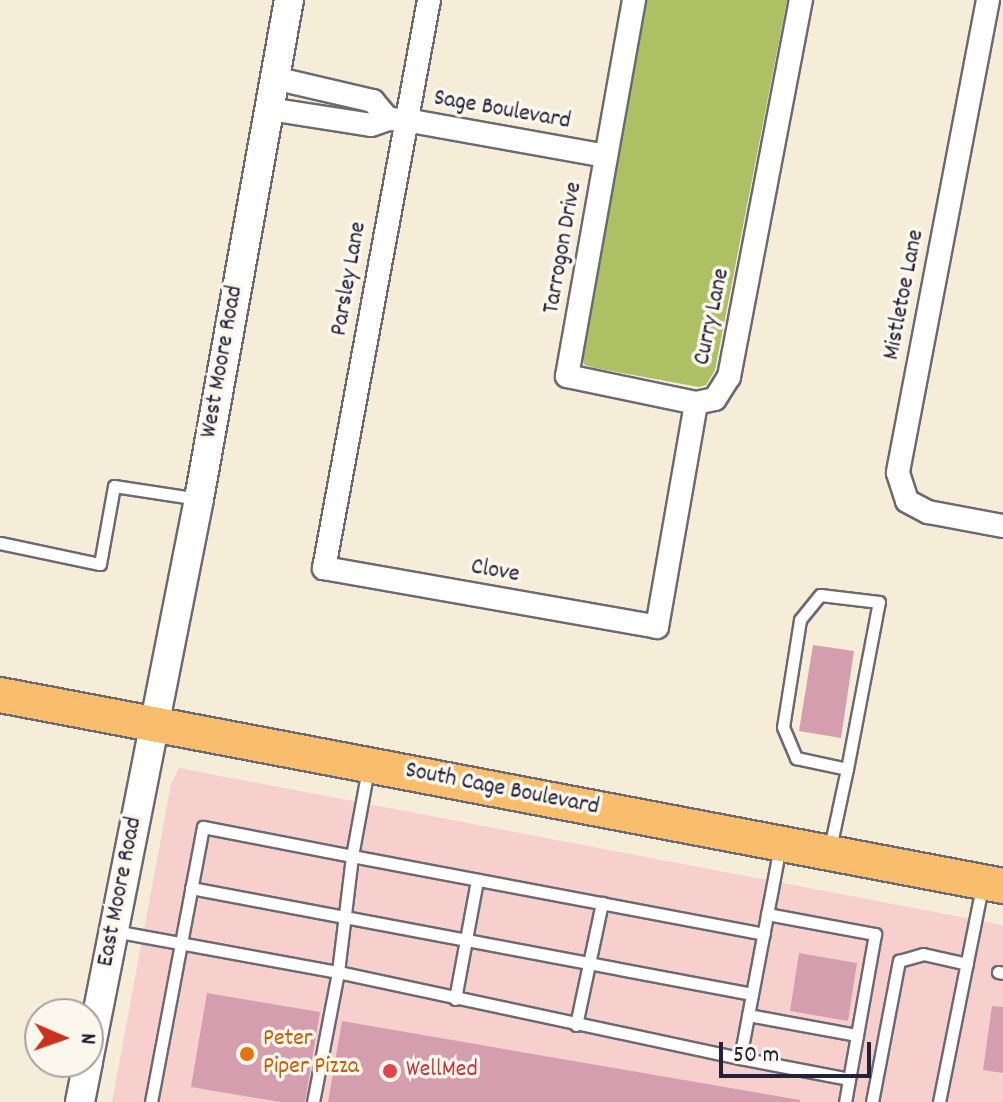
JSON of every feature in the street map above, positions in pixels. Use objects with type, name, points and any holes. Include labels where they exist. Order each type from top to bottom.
[{"type":"main road","name":"South Cage Boulevard","points":[[0,695],[993,884]]},
{"type":"street","name":"West Moore Road","points":[[154,723],[199,499],[289,0]]},
{"type":"street","name":"Parsley Lane","points":[[324,568],[397,120],[429,0]]},
{"type":"street","name":"Tarrogon Drive","points":[[634,0],[567,376],[696,403]]},
{"type":"street","name":"Curry Lane","points":[[696,403],[715,399],[729,377],[801,0]]},
{"type":"street","name":"Mistletoe Lane","points":[[988,0],[898,473],[907,501],[928,512],[1003,526]]},
{"type":"street","name":"Sage Boulevard","points":[[274,78],[373,101],[397,120]]},
{"type":"street","name":"Sage Boulevard","points":[[269,109],[371,125],[397,120],[606,156]]},
{"type":"street","name":"Clove","points":[[324,568],[657,627],[696,403]]},
{"type":"street","name":"East Moore Road","points":[[100,998],[154,723]]},
{"type":"street","name":"East Moore Road","points":[[80,1102],[85,1078]]},
{"type":"lane","points":[[0,543],[100,564],[114,486],[199,499]]},
{"type":"lane","points":[[829,853],[847,769],[879,602],[820,595],[800,620],[783,727],[796,758],[847,769]]},
{"type":"lane","points":[[313,1102],[338,972],[352,856],[369,765]]},
{"type":"lane","points":[[151,1102],[203,827],[764,934]]},
{"type":"lane","points":[[740,1058],[781,844]]},
{"type":"lane","points":[[455,999],[477,880]]},
{"type":"lane","points":[[939,1102],[967,964],[993,884]]},
{"type":"lane","points":[[191,888],[344,914],[752,994]]},
{"type":"lane","points":[[576,1025],[602,903]]},
{"type":"lane","points":[[767,914],[875,934],[845,1102]]},
{"type":"lane","points":[[113,931],[338,972],[576,1025],[849,1079]]},
{"type":"lane","points":[[872,1102],[899,961],[923,954],[967,964]]},
{"type":"lane","points":[[748,1015],[857,1035]]},
{"type":"shaded area","points":[[179,768],[1003,925],[1003,1102],[112,1102],[171,784]]},
{"type":"green space","points":[[647,0],[787,0],[715,370],[706,385],[699,387],[595,368],[585,365],[581,359]]},
{"type":"building","points":[[813,645],[854,651],[841,738],[799,731]]},
{"type":"building","points":[[799,953],[857,963],[848,1021],[790,1011]]},
{"type":"building","points":[[207,993],[320,1012],[305,1102],[280,1102],[191,1087]]},
{"type":"building","points":[[992,1006],[1003,1007],[1003,1073],[983,1070]]},
{"type":"building","points":[[342,1021],[800,1100],[800,1102],[328,1102]]},
{"type":"place","name":"Peter Piper Pizza","points":[[247,1054]]},
{"type":"place","name":"WellMed","points":[[390,1071]]}]
